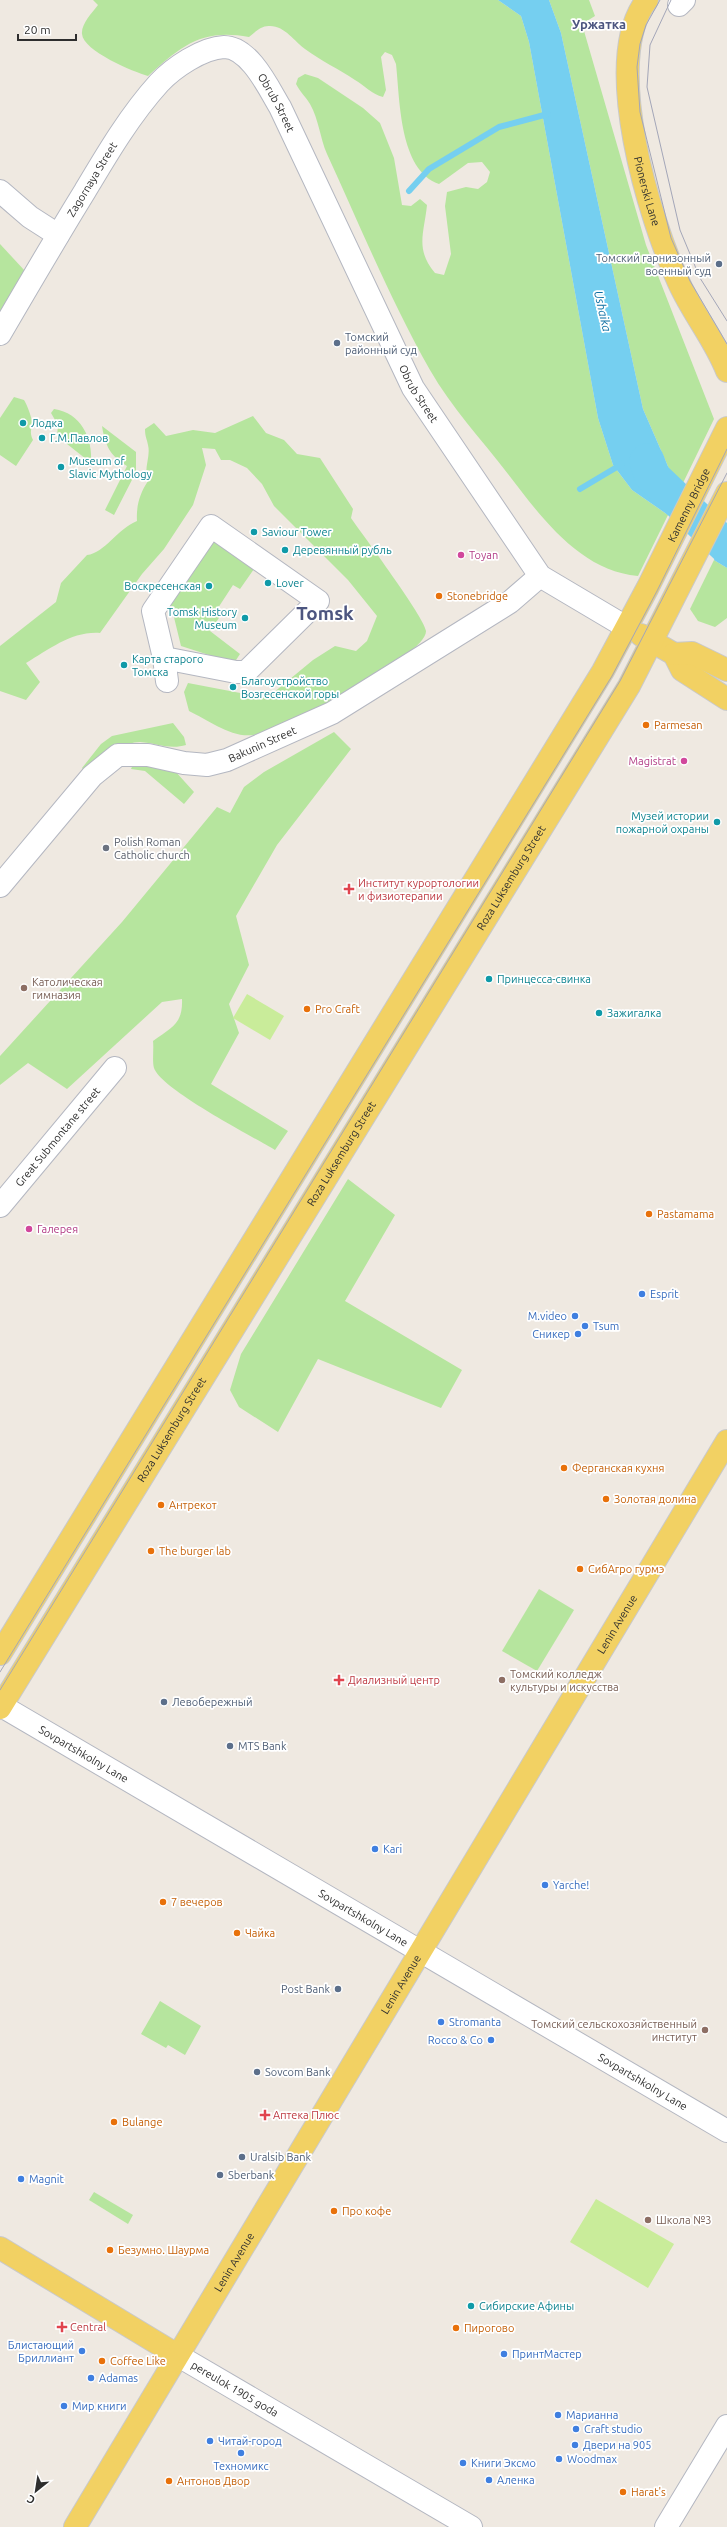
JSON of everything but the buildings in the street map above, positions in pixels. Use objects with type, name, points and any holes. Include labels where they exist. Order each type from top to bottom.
[{"type":"main road","name":"Pionerski Lane","points":[[647,0],[636,22],[627,58],[629,114],[661,241],[679,285],[720,343],[727,371]]},
{"type":"main road","name":"Kamenny Bridge","points":[[626,627],[727,428]]},
{"type":"main road","name":"Roza Luksemburg Street","points":[[1,1706],[629,686],[653,642],[727,493]]},
{"type":"main road","points":[[0,1654],[599,678],[626,627],[674,654],[692,653],[727,670]]},
{"type":"main road","points":[[674,654],[682,670],[727,698]]},
{"type":"main road","name":"Lenin Avenue","points":[[75,2527],[727,1441]]},
{"type":"main road","name":"pereulok 1905 goda","points":[[0,2248],[177,2355]]},
{"type":"street","name":"Obrub Street","points":[[212,50],[225,47],[243,54],[261,74],[280,107],[413,388],[540,576],[626,627]]},
{"type":"street","name":"Zagornaya Street","points":[[0,334],[104,160],[159,83],[180,65],[212,50]]},
{"type":"street","points":[[0,191],[30,217],[58,235]]},
{"type":"street","points":[[164,658],[236,672],[246,672],[318,601],[211,526],[152,611],[164,658],[166,681]]},
{"type":"street","name":"Bakunin Street","points":[[0,886],[92,776],[118,755],[148,755],[184,764],[207,765],[227,760],[332,713],[510,602],[540,576]]},
{"type":"street","name":"Great Submontane street","points":[[0,1206],[115,1068]]},
{"type":"street","name":"Sovpartshkolny Lane","points":[[1,1706],[422,1950],[727,2131]]},
{"type":"street","name":"pereulok 1905 goda","points":[[177,2355],[472,2527]]},
{"type":"street","points":[[666,2527],[727,2426]]},
{"type":"green space","points":[[93,0],[498,0],[521,16],[529,42],[598,418],[613,465],[632,490],[668,515],[638,576],[617,572],[598,564],[580,553],[548,524],[467,423],[438,384],[389,290],[327,154],[313,110],[296,84],[298,78],[305,74],[318,78],[363,108],[380,123],[394,158],[402,205],[411,206],[420,199],[427,205],[422,241],[425,256],[435,273],[444,275],[451,254],[445,206],[447,192],[466,187],[478,189],[487,182],[490,172],[482,162],[468,163],[439,184],[426,176],[416,164],[409,149],[404,132],[396,64],[392,55],[385,52],[381,57],[386,90],[383,97],[372,92],[359,82],[311,53],[285,31],[270,26],[261,28],[249,37],[218,35],[205,37],[182,48],[148,76],[110,60],[100,54],[85,41],[82,34],[83,26],[98,5]]},
{"type":"green space","points":[[549,0],[589,0],[595,16],[582,24],[646,245],[714,419],[683,483],[670,471],[643,409],[561,33]]},
{"type":"green space","points":[[0,244],[25,271],[0,312]]},
{"type":"green space","points":[[14,397],[24,400],[30,413],[32,422],[31,433],[33,440],[16,466],[0,455],[0,418]]},
{"type":"green space","points":[[54,409],[63,411],[71,416],[78,421],[83,428],[90,445],[91,463],[57,436],[58,425],[51,413]]},
{"type":"green space","points":[[253,416],[266,433],[284,440],[297,454],[320,458],[353,509],[351,518],[405,594],[423,623],[426,631],[420,642],[403,657],[379,674],[350,691],[291,721],[253,735],[236,734],[220,728],[189,711],[184,692],[188,683],[267,698],[313,660],[335,646],[356,651],[367,641],[377,616],[348,580],[274,506],[262,484],[247,468],[230,460],[221,460],[215,449],[202,448],[206,465],[193,505],[164,549],[142,574],[100,633],[90,633],[71,638],[26,663],[40,682],[26,700],[0,691],[0,646],[56,602],[61,583],[87,555],[100,550],[123,529],[137,521],[139,500],[148,481],[146,472],[149,449],[145,429],[154,423],[166,436],[193,430],[215,433]]},
{"type":"green space","points":[[102,426],[136,452],[136,472],[114,515],[105,510],[127,466],[112,454],[105,439]]},
{"type":"green space","points":[[214,540],[254,569],[240,589],[233,585],[218,608],[223,612],[210,631],[240,654],[234,663],[181,646],[170,601]]},
{"type":"green space","points":[[714,560],[727,568],[727,618],[715,627],[698,621],[690,609]]},
{"type":"green space","points":[[173,723],[184,737],[186,745],[174,747],[140,742],[132,743],[118,749],[87,774],[82,768],[101,744],[112,736]]},
{"type":"green space","points":[[334,732],[351,749],[277,845],[236,916],[249,965],[229,1004],[239,1033],[211,1084],[288,1131],[275,1150],[190,1100],[173,1088],[154,1068],[153,1041],[171,1028],[178,1020],[181,1014],[182,999],[162,1002],[67,1089],[28,1063],[0,1085],[0,1056],[122,922],[217,807],[230,813],[244,787],[264,772]]},
{"type":"green space","points":[[135,760],[175,771],[194,792],[184,804],[145,771],[131,769]]},
{"type":"green space","points":[[247,994],[284,1016],[270,1040],[233,1018]]},
{"type":"green space","points":[[348,1179],[395,1215],[345,1301],[462,1370],[441,1408],[318,1359],[278,1432],[239,1407],[230,1390],[241,1354]]},
{"type":"green space","points":[[539,1589],[574,1610],[537,1671],[502,1651]]},
{"type":"green space","points":[[160,2001],[201,2026],[185,2055],[168,2045],[166,2048],[141,2034]]},
{"type":"green space","points":[[94,2192],[133,2215],[128,2224],[89,2200]]},
{"type":"green space","points":[[596,2199],[674,2244],[648,2288],[570,2242]]},
{"type":"water","points":[[498,0],[549,0],[561,33],[643,409],[670,471],[683,483],[668,515],[632,490],[613,465],[598,418],[529,42],[521,16]]},
{"type":"water","points":[[727,534],[727,568],[714,560]]},
{"type":"waterway","points":[[409,191],[429,169],[499,127],[548,114]]},
{"type":"waterway","name":"Ushaika","points":[[647,461],[652,476],[727,547]]},
{"type":"waterway","points":[[580,489],[622,464]]},
{"type":"tram line","points":[[660,0],[646,25],[640,44],[637,67],[640,112],[671,238],[690,281],[727,344]]},
{"type":"tram line","points":[[671,0],[650,45],[647,87],[680,230],[700,278],[727,321]]},
{"type":"tram line","points":[[0,1672],[612,676],[657,591],[727,449]]},
{"type":"tram line","points":[[0,1690],[620,681],[727,473]]},
{"type":"place","name":"Томский гарнизонный военный суд","points":[[719,264]]},
{"type":"place","name":"Томский районный суд","points":[[337,343]]},
{"type":"place","name":"Лодка","points":[[23,423]]},
{"type":"place","name":"Г.М.Павлов","points":[[42,438]]},
{"type":"place","name":"Museum of Slavic Mythology","points":[[61,467]]},
{"type":"place","name":"Saviour Tower","points":[[254,532]]},
{"type":"place","name":"Деревянный рубль","points":[[285,550]]},
{"type":"place","name":"Toyan","points":[[461,555]]},
{"type":"place","name":"Lover","points":[[268,583]]},
{"type":"place","name":"Воскресенская","points":[[209,586]]},
{"type":"place","name":"Stonebridge","points":[[439,596]]},
{"type":"place","name":"Tomsk History Museum","points":[[245,618]]},
{"type":"place","name":"Карта старого Томска","points":[[124,665]]},
{"type":"place","name":"Благоустройство Возгесенской горы","points":[[233,687]]},
{"type":"place","name":"Parmesan","points":[[646,725]]},
{"type":"place","name":"Magistrat","points":[[684,761]]},
{"type":"place","name":"Музей истории пожарной охраны","points":[[717,822]]},
{"type":"place","name":"Polish Roman Catholic church","points":[[106,848]]},
{"type":"place","name":"Институт курортологии и физиотерапии","points":[[349,889]]},
{"type":"place","name":"Принцесса-свинка","points":[[489,979]]},
{"type":"place","name":"Католическая гимназия","points":[[24,988]]},
{"type":"place","name":"Pro Craft","points":[[307,1009]]},
{"type":"place","name":"Зажигалка","points":[[599,1013]]},
{"type":"place","name":"Pastamama","points":[[649,1214]]},
{"type":"place","name":"Галерея","points":[[29,1229]]},
{"type":"place","name":"Esprit","points":[[642,1294]]},
{"type":"place","name":"M.video","points":[[575,1316]]},
{"type":"place","name":"Tsum","points":[[585,1326]]},
{"type":"place","name":"Сникер","points":[[578,1334]]},
{"type":"place","name":"Ферганская кухня","points":[[564,1468]]},
{"type":"place","name":"Золотая долина","points":[[606,1499]]},
{"type":"place","name":"Антрекот","points":[[161,1505]]},
{"type":"place","name":"The burger lab","points":[[151,1551]]},
{"type":"place","name":"СибАгро гурмэ","points":[[580,1569]]},
{"type":"place","name":"Диализный центр","points":[[339,1680]]},
{"type":"place","name":"Томский колледж культуры и искусства","points":[[502,1680]]},
{"type":"place","name":"Левобережный","points":[[164,1702]]},
{"type":"place","name":"MTS Bank","points":[[230,1746]]},
{"type":"place","name":"Kari","points":[[375,1849]]},
{"type":"place","name":"Yarche!","points":[[545,1885]]},
{"type":"place","name":"7 вечеров","points":[[163,1902]]},
{"type":"place","name":"Чайка","points":[[237,1933]]},
{"type":"place","name":"Post Bank","points":[[338,1989]]},
{"type":"place","name":"Stromanta","points":[[441,2022]]},
{"type":"place","name":"Томский сельскохозяйственный институт","points":[[705,2030]]},
{"type":"place","name":"Rocco & Co","points":[[491,2040]]},
{"type":"place","name":"Sovcom Bank","points":[[257,2072]]},
{"type":"place","name":"Аптека Плюс","points":[[265,2115]]},
{"type":"place","name":"Bulange","points":[[114,2122]]},
{"type":"place","name":"Uralsib Bank","points":[[242,2157]]},
{"type":"place","name":"Sberbank","points":[[220,2175]]},
{"type":"place","name":"Magnit","points":[[21,2179]]},
{"type":"place","name":"Про кофе","points":[[334,2211]]},
{"type":"place","name":"Школа №3","points":[[648,2220]]},
{"type":"place","name":"Безумно. Шаурма","points":[[110,2250]]},
{"type":"place","name":"Сибирские Афины","points":[[471,2306]]},
{"type":"place","name":"Central","points":[[62,2327]]},
{"type":"place","name":"Пирогово","points":[[456,2328]]},
{"type":"place","name":"Блистающий Бриллиант","points":[[82,2351]]},
{"type":"place","name":"ПринтМастер","points":[[504,2354]]},
{"type":"place","name":"Coffee Like","points":[[102,2361]]},
{"type":"place","name":"Adamas","points":[[91,2378]]},
{"type":"place","name":"Мир книги","points":[[64,2406]]},
{"type":"place","name":"Марианна","points":[[558,2415]]},
{"type":"place","name":"Craft studio","points":[[576,2429]]},
{"type":"place","name":"Читай-город","points":[[210,2441]]},
{"type":"place","name":"Двери на 905","points":[[575,2445]]},
{"type":"place","name":"Техномикс","points":[[241,2453]]},
{"type":"place","name":"Woodmax","points":[[559,2459]]},
{"type":"place","name":"Книги Эксмо","points":[[463,2463]]},
{"type":"place","name":"Аленка","points":[[489,2480]]},
{"type":"place","name":"Антонов Двор","points":[[169,2481]]},
{"type":"place","name":"Harat's","points":[[623,2492]]},
{"type":"district","name":"Уржатка","points":[[599,24]]},
{"type":"district","name":"Tomsk","points":[[325,613]]}]
